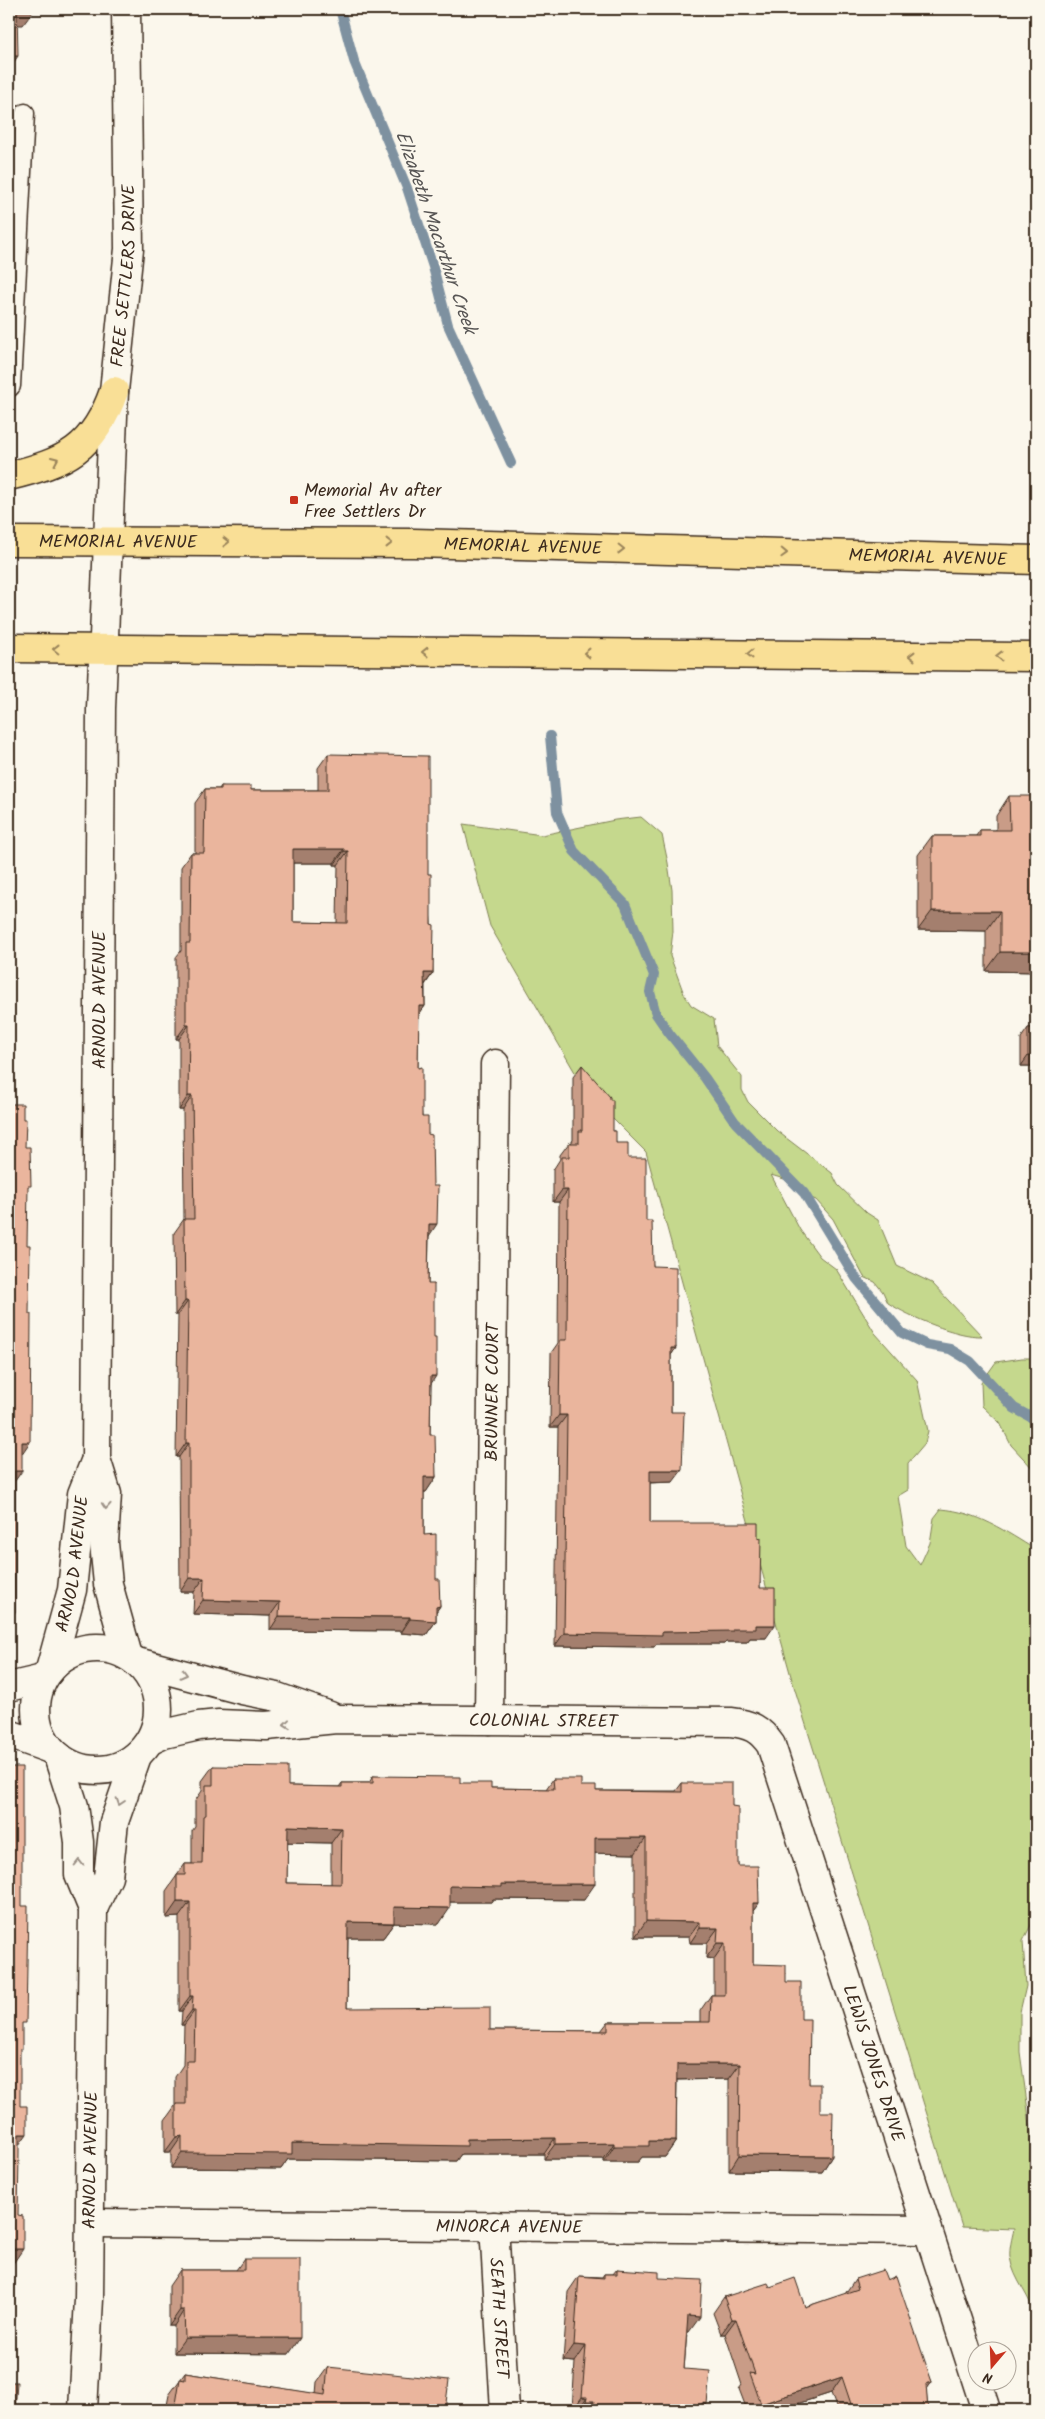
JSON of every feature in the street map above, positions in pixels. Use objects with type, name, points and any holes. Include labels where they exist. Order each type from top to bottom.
[{"type":"main road","points":[[9,476],[54,461],[82,446],[96,431],[106,415],[114,391]]},
{"type":"main road","name":"MEMORIAL AVENUE","points":[[9,540],[414,543],[1036,560]]},
{"type":"main road","points":[[9,648],[1036,657]]},
{"type":"street","name":"FREE SETTLERS DRIVE","points":[[108,541],[114,391],[129,249],[126,9]]},
{"type":"street","name":"ARNOLD AVENUE","points":[[108,541],[101,708],[96,1459],[107,1494],[104,1543],[108,1584],[132,1659]]},
{"type":"street","name":"BRUNNER COURT","points":[[489,1720],[495,1064]]},
{"type":"street","name":"ARNOLD AVENUE","points":[[47,1674],[72,1590],[82,1494],[96,1459]]},
{"type":"street","points":[[9,1687],[47,1674],[66,1656],[86,1649],[108,1649],[132,1659],[150,1679],[158,1698],[158,1720],[144,1748],[119,1767],[98,1771],[76,1767],[54,1753],[9,1734]]},
{"type":"street","name":"COLONIAL STREET","points":[[132,1659],[277,1697],[336,1718]]},
{"type":"street","points":[[47,1674],[37,1699],[36,1720],[44,1740],[54,1753]]},
{"type":"street","name":"COLONIAL STREET","points":[[144,1748],[164,1734],[199,1726],[219,1724],[266,1726],[336,1718],[731,1722],[750,1725]]},
{"type":"street","name":"LEWIS JONES DRIVE","points":[[750,1725],[758,1729],[771,1746],[986,2410]]},
{"type":"street","name":"ARNOLD AVENUE","points":[[93,1909],[108,1878],[114,1822],[144,1748]]},
{"type":"street","name":"ARNOLD AVENUE","points":[[54,1753],[72,1799],[77,1826],[79,1875],[93,1909],[90,2223],[87,2372],[83,2410]]},
{"type":"street","name":"MINORCA AVENUE","points":[[90,2223],[928,2230]]},
{"type":"street","name":"SEATH STREET","points":[[494,2226],[505,2410]]},
{"type":"lane","points":[[9,388],[12,376],[25,113]]},
{"type":"green space","points":[[641,817],[662,835],[672,890],[673,931],[670,956],[684,994],[691,1005],[714,1019],[717,1046],[742,1077],[742,1090],[748,1102],[777,1131],[832,1173],[838,1185],[867,1213],[878,1220],[897,1266],[932,1283],[982,1336],[947,1330],[908,1314],[888,1303],[883,1292],[875,1282],[864,1277],[833,1219],[816,1200],[798,1193],[784,1179],[771,1175],[800,1230],[820,1257],[836,1269],[875,1333],[917,1380],[928,1431],[925,1443],[908,1463],[908,1490],[898,1496],[906,1546],[920,1565],[930,1543],[934,1518],[941,1509],[979,1518],[1002,1529],[1036,1550],[1036,1915],[1023,1941],[1026,1986],[1020,2012],[1020,2052],[1031,2133],[1030,2161],[1034,2218],[1036,2222],[1036,2320],[1031,2304],[1018,2281],[1010,2257],[1014,2229],[962,2227],[792,1680],[646,1152],[587,1093],[490,926],[463,824],[542,835],[615,820]]},
{"type":"green space","points":[[1036,1358],[1036,1472],[1011,1445],[1000,1423],[982,1406],[981,1383],[996,1362]]},
{"type":"building","points":[[9,9],[17,9],[18,56],[9,56]]},
{"type":"building","points":[[328,754],[428,756],[428,874],[431,874],[431,924],[434,925],[433,973],[424,973],[425,1006],[419,1006],[418,1068],[422,1067],[422,1117],[428,1117],[428,1134],[432,1135],[433,1186],[438,1186],[437,1224],[429,1224],[428,1284],[434,1284],[436,1376],[431,1376],[430,1435],[435,1435],[436,1477],[424,1477],[424,1535],[436,1534],[436,1579],[439,1579],[440,1606],[436,1607],[436,1621],[410,1619],[410,1617],[279,1616],[280,1602],[203,1600],[204,1578],[189,1578],[189,1443],[186,1443],[188,1301],[185,1301],[184,1219],[194,1219],[192,1096],[188,1096],[189,1025],[186,1025],[186,943],[190,943],[191,853],[204,853],[205,789],[221,789],[221,786],[251,786],[251,790],[328,790]],"holes":[[[293,849],[344,849],[344,851],[348,851],[347,923],[293,922]]]},
{"type":"building","points":[[1009,796],[1036,796],[1036,952],[1000,952],[1000,911],[932,911],[932,836],[980,836],[980,830],[1010,830]]},
{"type":"building","points":[[1028,1028],[1036,1028],[1036,1056],[1028,1056]]},
{"type":"building","points":[[582,1065],[610,1097],[610,1100],[613,1100],[613,1131],[616,1131],[616,1143],[628,1143],[628,1158],[646,1158],[646,1221],[652,1221],[653,1266],[676,1267],[676,1348],[671,1348],[671,1412],[684,1412],[682,1470],[650,1470],[650,1523],[758,1523],[758,1539],[761,1538],[760,1588],[775,1588],[775,1625],[756,1625],[756,1629],[733,1629],[733,1631],[662,1632],[662,1635],[564,1633],[567,1415],[559,1415],[560,1340],[567,1340],[568,1190],[562,1190],[562,1157],[569,1157],[569,1143],[579,1143],[579,1131],[582,1131]]},
{"type":"building","points":[[9,1104],[23,1104],[23,1119],[26,1119],[25,1147],[30,1147],[31,1186],[28,1186],[27,1245],[30,1245],[30,1442],[22,1442],[22,1471],[15,1471],[15,1612],[9,1612]]},
{"type":"building","points":[[213,1766],[288,1767],[288,1786],[342,1787],[342,1783],[373,1783],[373,1776],[460,1777],[460,1783],[491,1783],[491,1788],[554,1789],[553,1779],[581,1779],[581,1786],[596,1786],[596,1791],[682,1792],[682,1783],[732,1783],[732,1806],[738,1807],[738,1866],[758,1866],[759,1903],[753,1903],[753,1964],[786,1965],[786,1982],[801,1982],[801,2019],[810,2019],[809,2084],[820,2084],[820,2112],[833,2112],[832,2156],[739,2155],[740,2064],[677,2064],[676,2141],[649,2141],[649,2146],[614,2146],[614,2143],[555,2144],[555,2138],[467,2139],[467,2146],[292,2143],[292,2154],[182,2153],[182,2136],[176,2137],[176,2104],[186,2104],[186,2061],[194,2061],[195,2010],[192,2010],[193,1996],[190,1996],[190,1902],[177,1902],[177,1875],[185,1875],[185,1864],[202,1864],[203,1816],[206,1815],[206,1785],[213,1785]],"holes":[[[288,1826],[342,1828],[341,1884],[287,1883]],[[595,1838],[646,1838],[646,1921],[700,1922],[700,1928],[718,1928],[717,1943],[725,1943],[725,1995],[711,1995],[710,2022],[608,2022],[608,2031],[490,2030],[490,2007],[347,2008],[348,1922],[394,1923],[394,1907],[450,1908],[450,1886],[502,1887],[502,1884],[595,1884]]]},
{"type":"building","points":[[9,1767],[22,1767],[22,1906],[28,1906],[26,2023],[22,2023],[22,2049],[20,2049],[20,2106],[27,2106],[27,2134],[19,2134],[18,2215],[23,2216],[23,2249],[9,2249]]},
{"type":"building","points":[[244,2259],[300,2259],[300,2338],[185,2338],[184,2310],[180,2310],[180,2270],[244,2270]]},
{"type":"building","points":[[617,2269],[659,2272],[659,2278],[702,2280],[700,2317],[688,2316],[684,2369],[710,2371],[707,2404],[702,2403],[701,2410],[593,2410],[594,2401],[586,2401],[587,2397],[582,2397],[586,2346],[574,2345],[579,2276],[604,2278],[604,2274],[617,2274]]},
{"type":"building","points":[[883,2270],[887,2280],[896,2276],[932,2382],[926,2384],[928,2410],[853,2410],[842,2377],[761,2404],[750,2373],[755,2374],[736,2319],[732,2319],[724,2297],[768,2283],[770,2287],[795,2278],[805,2307],[858,2289],[855,2279]]},
{"type":"building","points":[[328,2367],[449,2380],[445,2410],[175,2410],[180,2379],[185,2380],[185,2373],[325,2395]]},
{"type":"building","points":[[9,2382],[17,2382],[15,2410],[9,2410]]},
{"type":"waterway","name":"Elizabeth Macarthur Creek","points":[[340,9],[354,61],[407,188],[433,267],[448,325],[511,463]]},
{"type":"waterway","name":"Elizabeth Macarthur Creek","points":[[550,736],[557,812],[574,851],[625,904],[654,975],[650,992],[656,1014],[669,1033],[705,1078],[735,1122],[804,1193],[856,1278],[902,1333],[927,1345],[950,1349],[970,1361],[1014,1408],[1036,1420]]},
{"type":"place","name":"Memorial Av after Free Settlers Dr","points":[[294,500]]}]
